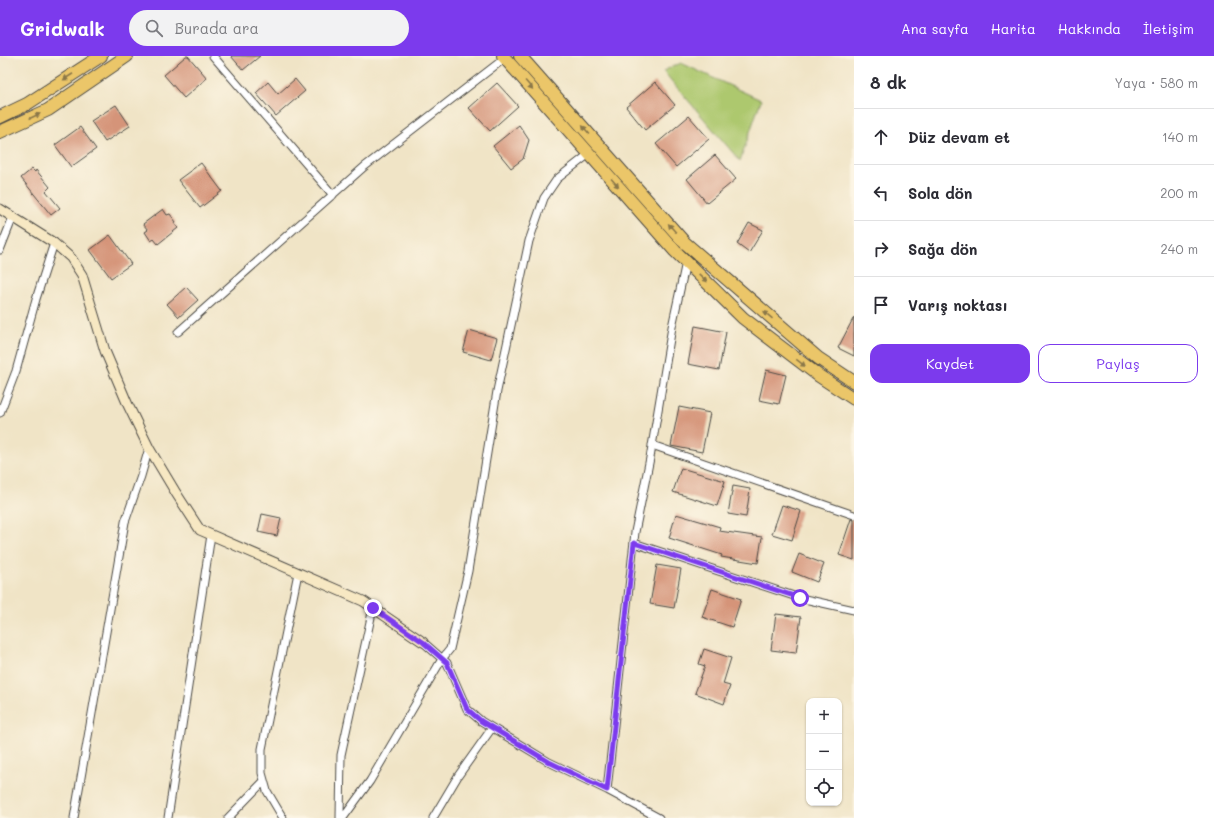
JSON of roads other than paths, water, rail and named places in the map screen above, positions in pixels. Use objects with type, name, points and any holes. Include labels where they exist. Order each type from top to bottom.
[{"type":"highway","points":[[0,117],[27,104],[101,56]]},
{"type":"highway","points":[[0,132],[48,110],[127,56]]},
{"type":"highway","points":[[520,56],[684,242],[818,358],[854,382]]},
{"type":"highway","points":[[504,57],[675,251],[743,318],[819,376],[854,399]]},
{"type":"street","points":[[213,56],[333,194]]},
{"type":"street","points":[[178,332],[364,167],[504,57]]},
{"type":"street","points":[[343,818],[370,782],[442,659],[450,650],[468,571],[496,391],[529,241],[544,198],[552,185],[557,179],[589,154]]},
{"type":"street","points":[[0,209],[54,243],[71,258],[82,275],[105,351],[128,405],[149,448],[200,530],[363,601],[423,642],[447,663],[467,709],[481,721],[549,762],[607,790],[659,818]]},
{"type":"street","points":[[0,250],[13,218]]},
{"type":"street","points":[[0,413],[16,371],[54,243]]},
{"type":"street","points":[[607,790],[634,543],[672,327],[686,262]]},
{"type":"street","points":[[652,445],[854,515]]},
{"type":"street","points":[[74,818],[125,522],[149,448]]},
{"type":"street","points":[[168,818],[211,535]]},
{"type":"street","points":[[634,543],[800,598],[854,610]]},
{"type":"street","points":[[284,818],[267,791],[262,773],[262,749],[298,573]]},
{"type":"street","points":[[340,818],[341,755],[373,608]]},
{"type":"street","points":[[433,818],[458,776],[492,728]]},
{"type":"street","points":[[228,818],[264,781]]}]
